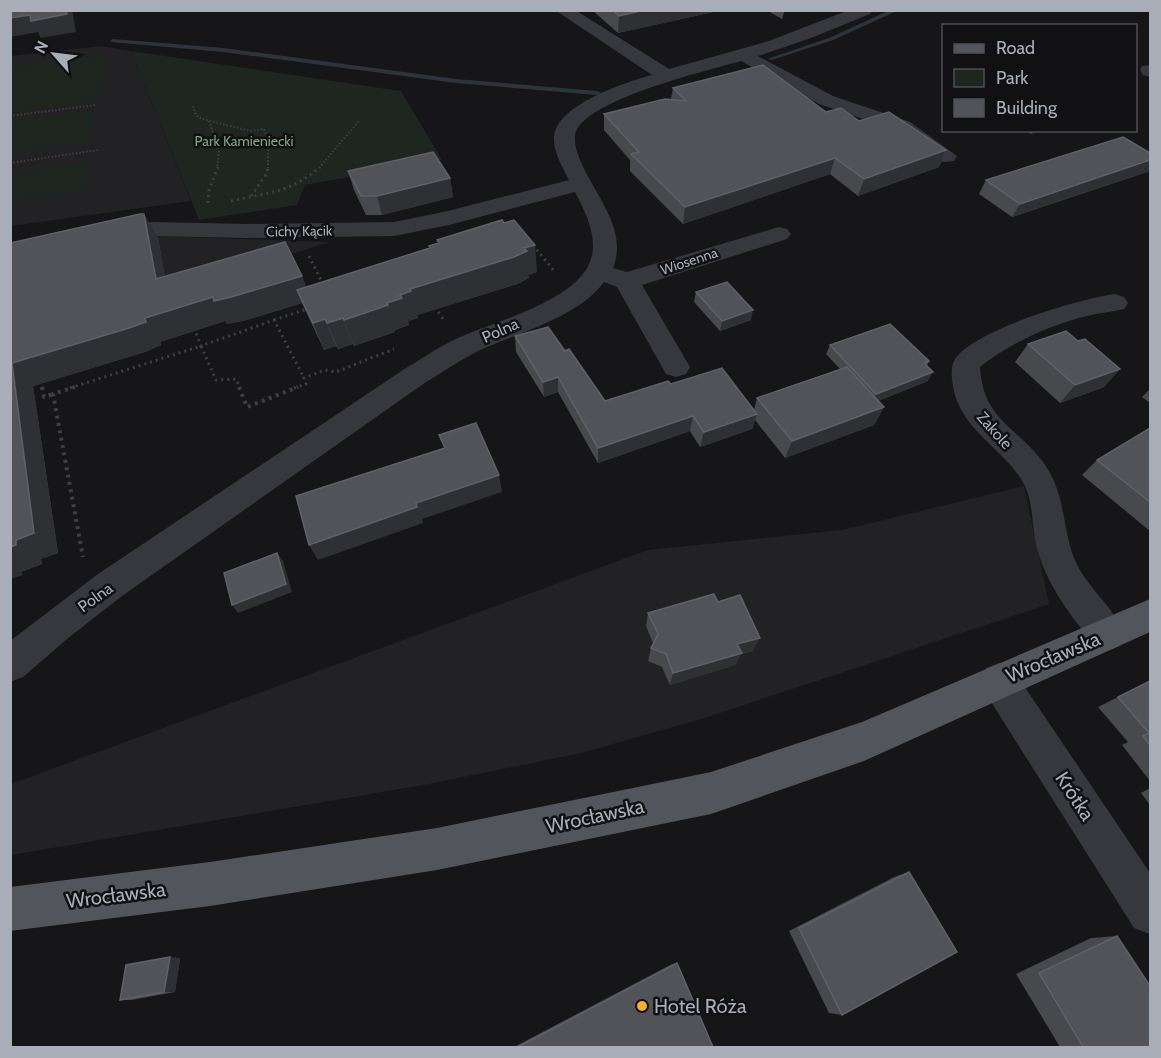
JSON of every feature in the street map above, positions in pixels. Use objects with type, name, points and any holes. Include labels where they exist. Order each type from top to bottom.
[{"type":"main road","name":"Wrocławska","points":[[10,909],[210,884],[437,849],[711,793],[864,741],[1150,615]]},
{"type":"street","points":[[562,10],[667,76]]},
{"type":"street","points":[[676,367],[613,277],[605,255],[604,232],[599,213],[565,152],[562,137],[568,125],[612,95],[821,29],[864,10]]},
{"type":"street","points":[[743,55],[826,100],[903,126],[946,156]]},
{"type":"street","name":"Cichy Kącik","points":[[84,235],[154,229],[246,231],[394,229],[449,218],[582,183]]},
{"type":"street","name":"Wiosenna","points":[[613,277],[779,234]]},
{"type":"street","name":"Polna","points":[[10,665],[54,627],[110,585],[416,375],[464,346],[613,277]]},
{"type":"street","name":"Zakole","points":[[1107,634],[1062,572],[1053,546],[1044,493],[1036,477],[982,419],[968,397],[965,380],[966,364],[979,352],[1041,323],[1097,303],[1115,303]]},
{"type":"street","name":"Krótka","points":[[999,681],[1150,912]]},
{"type":"path","points":[[10,117],[96,105]]},
{"type":"path","points":[[193,106],[196,115],[209,121],[251,131],[264,129],[268,140],[267,173],[250,196],[261,197],[288,189],[312,176],[342,144],[359,121]]},
{"type":"path","points":[[208,207],[208,197],[218,167],[219,152],[216,135],[209,121]]},
{"type":"path","points":[[10,163],[98,150]]},
{"type":"path","points":[[530,241],[563,282],[613,277]]},
{"type":"path","points":[[308,254],[324,286]]},
{"type":"path","points":[[432,302],[448,327]]},
{"type":"path","points":[[40,376],[44,397],[201,346],[319,304]]},
{"type":"path","points":[[192,325],[216,380],[236,379],[247,406],[306,384],[274,320]]},
{"type":"path","points":[[304,378],[326,370],[336,372],[397,348]]},
{"type":"path","points":[[53,394],[83,557]]},
{"type":"shaded area","points":[[102,46],[131,51],[191,201],[11,226],[10,56]]},
{"type":"shaded area","points":[[157,236],[330,242],[11,340],[10,253]]},
{"type":"shaded area","points":[[1024,486],[1049,604],[705,718],[581,753],[429,784],[11,855],[11,784],[648,550],[842,530]]},
{"type":"green space","name":"Park Kamieniecki","points":[[131,51],[401,91],[442,160],[305,185],[297,205],[199,220]]},
{"type":"green space","points":[[108,55],[99,101],[11,113],[11,67]]},
{"type":"green space","points":[[94,111],[88,143],[11,154],[11,121]]},
{"type":"green space","points":[[92,162],[86,190],[11,201],[11,173]]},
{"type":"building","points":[[10,10],[66,10],[67,14],[31,21],[30,15],[10,18]]},
{"type":"building","points":[[613,10],[645,10],[619,16]]},
{"type":"building","points":[[763,65],[826,112],[841,108],[859,121],[889,112],[946,150],[864,179],[835,158],[685,207],[631,154],[639,152],[604,114],[665,99],[686,101],[673,88]]},
{"type":"building","points":[[1123,137],[1150,153],[1150,160],[1020,204],[986,180]]},
{"type":"building","points":[[433,152],[450,178],[377,196],[361,196],[348,171]]},
{"type":"building","points":[[144,214],[156,279],[285,242],[302,276],[231,297],[214,301],[213,297],[145,318],[146,322],[129,328],[12,363],[34,533],[16,540],[16,545],[10,547],[10,243]]},
{"type":"building","points":[[502,220],[504,223],[514,220],[535,245],[524,248],[527,251],[514,257],[410,289],[411,291],[400,295],[402,298],[387,303],[388,305],[344,320],[343,318],[327,323],[325,319],[313,323],[297,290],[430,248],[429,246],[439,243],[437,240]]},
{"type":"building","points":[[727,282],[753,310],[722,321],[696,292]]},
{"type":"building","points":[[890,324],[929,361],[924,363],[933,372],[876,394],[830,345]]},
{"type":"building","points":[[548,327],[565,351],[569,349],[605,401],[668,381],[671,384],[722,368],[757,414],[704,432],[693,416],[598,448],[558,377],[543,382],[515,336]]},
{"type":"building","points":[[1066,331],[1078,341],[1085,339],[1120,369],[1075,385],[1028,344]]},
{"type":"building","points":[[847,367],[884,407],[792,441],[757,398]]},
{"type":"building","points":[[476,423],[499,475],[416,503],[417,507],[309,545],[296,496],[445,448],[439,435]]},
{"type":"building","points":[[1150,428],[1150,502],[1097,460]]},
{"type":"building","points":[[277,553],[286,584],[232,605],[224,573]]},
{"type":"building","points":[[714,594],[718,602],[740,595],[760,638],[737,644],[742,653],[673,673],[666,654],[651,648],[658,634],[648,613]]},
{"type":"building","points":[[1150,681],[1150,745],[1143,736],[1149,733],[1118,697]]},
{"type":"building","points":[[909,872],[957,952],[842,1015],[799,928]]},
{"type":"building","points":[[1117,936],[1150,986],[1150,1047],[1083,1047],[1039,973]]},
{"type":"building","points":[[170,957],[164,992],[120,1000],[126,965]]},
{"type":"building","name":"Hotel Róża","points":[[677,963],[713,1047],[518,1047]]},
{"type":"waterway","points":[[770,59],[831,39],[896,10]]},
{"type":"waterway","points":[[113,41],[223,50],[456,81],[597,93]]},
{"type":"place","name":"Hotel Róża","points":[[642,1006]]}]
